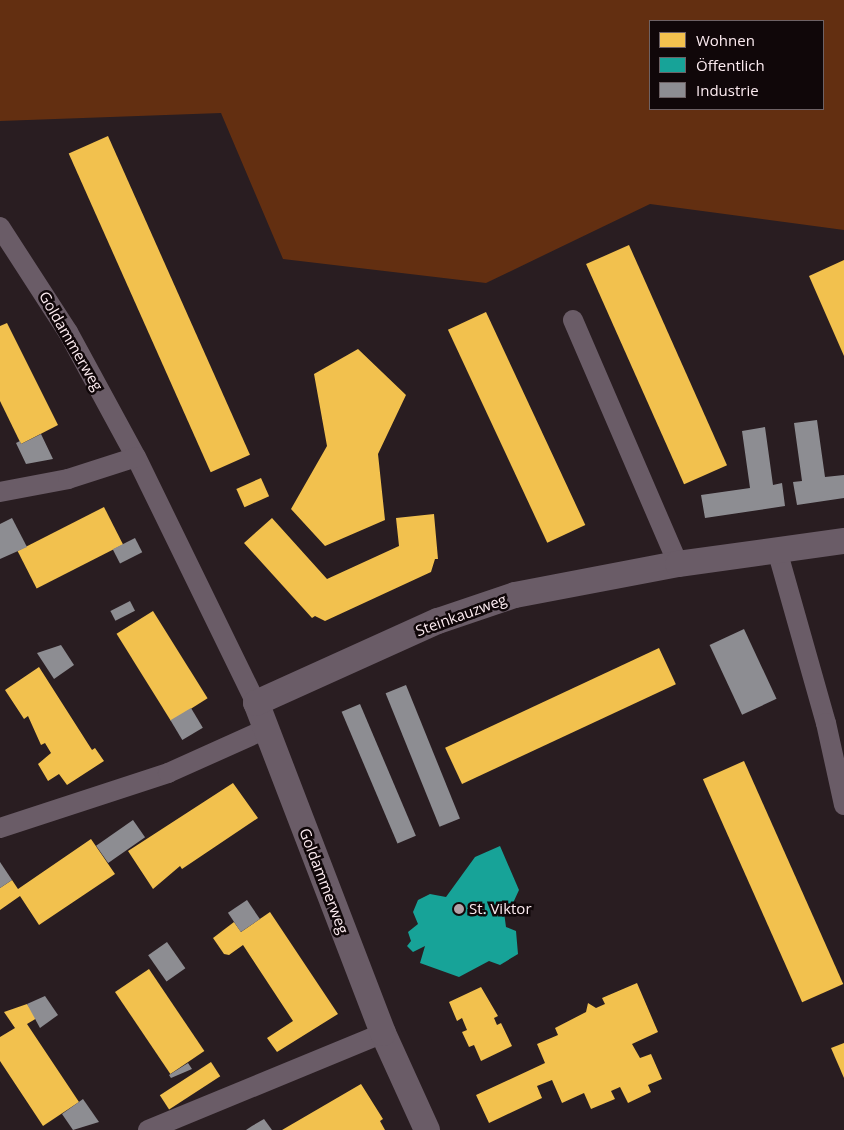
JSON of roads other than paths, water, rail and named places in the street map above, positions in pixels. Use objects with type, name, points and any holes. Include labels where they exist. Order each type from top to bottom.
[{"type":"street","name":"Goldammerweg","points":[[0,227],[68,332],[136,457],[256,703],[383,1033],[426,1130]]},
{"type":"street","points":[[573,320],[678,564]]},
{"type":"street","points":[[0,492],[68,480],[136,457]]},
{"type":"street","name":"Steinkauzweg","points":[[256,703],[438,621],[515,595],[678,564],[844,541]]},
{"type":"street","points":[[777,550],[826,723],[844,805]]},
{"type":"street","points":[[0,828],[168,773],[266,729]]},
{"type":"street","points":[[148,1130],[383,1033]]},
{"type":"place","name":"St. Viktor","points":[[459,909]]}]
